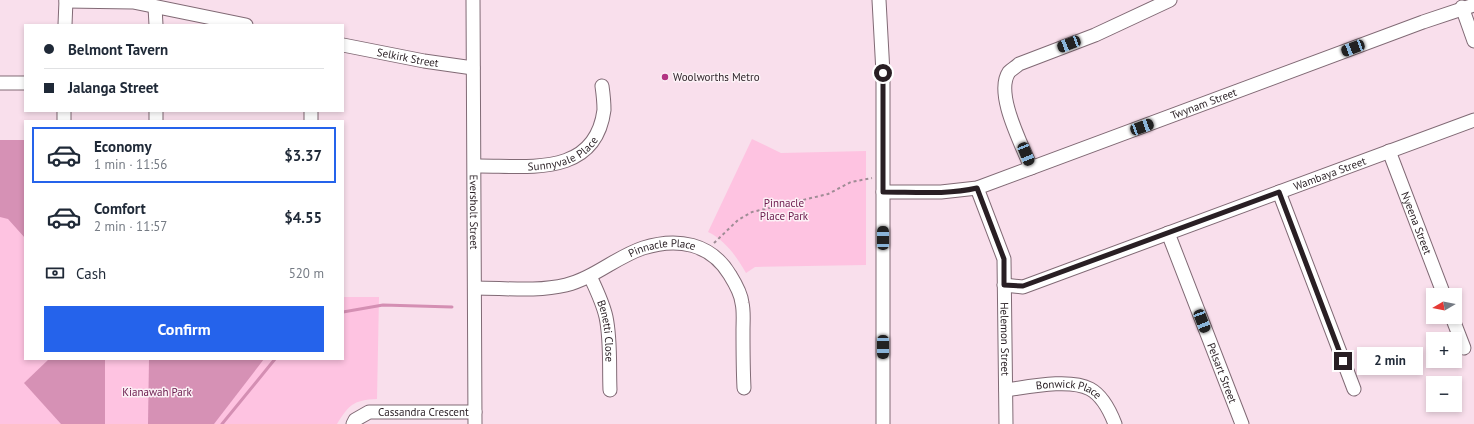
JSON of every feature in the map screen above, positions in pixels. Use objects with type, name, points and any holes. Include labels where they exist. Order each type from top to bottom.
[{"type":"street","name":"Eversholt Street","points":[[473,0],[475,418]]},
{"type":"street","points":[[879,0],[883,73],[883,424]]},
{"type":"street","points":[[1032,168],[1005,101],[1004,86],[1009,73],[1019,64],[1095,35],[1170,0]]},
{"type":"street","points":[[65,24],[66,1],[133,2],[241,24]]},
{"type":"street","points":[[1468,6],[1474,41]]},
{"type":"street","name":"Twynam Street","points":[[883,192],[967,191],[977,188],[1468,6]]},
{"type":"street","points":[[156,7],[156,24]]},
{"type":"street","name":"Selkirk Street","points":[[344,45],[424,61],[473,68]]},
{"type":"street","points":[[0,83],[24,83]]},
{"type":"street","name":"Sunnyvale Place","points":[[474,166],[555,165],[574,159],[590,146],[600,129],[604,109],[602,86]]},
{"type":"street","name":"Wambaya Street","points":[[1004,285],[1023,286],[1474,120]]},
{"type":"street","name":"Nyeena Street","points":[[1389,151],[1441,288]]},
{"type":"street","name":"Helemon Street","points":[[977,188],[1004,259],[1006,424]]},
{"type":"street","points":[[1279,192],[1354,389]]},
{"type":"street","name":"Pelsart Street","points":[[1168,233],[1242,424]]},
{"type":"street","name":"Pinnacle Place","points":[[475,288],[548,288],[567,284],[590,276],[621,258],[643,248],[661,244],[687,243],[706,251],[717,258],[728,271],[737,286],[742,302],[744,388]]},
{"type":"street","name":"Benetti Close","points":[[590,276],[601,301],[607,323],[609,336],[610,390]]},
{"type":"street","points":[[1455,324],[1464,348]]},
{"type":"street","name":"Bonwick Place","points":[[1006,390],[1059,384],[1090,389],[1104,401],[1115,424]]},
{"type":"street","name":"Cassandra Crescent","points":[[352,424],[355,420],[369,412],[475,418]]},
{"type":"path","points":[[706,251],[732,225],[752,212],[828,194],[851,182],[872,178]]},
{"type":"green space","name":"Pinnacle Place Park","points":[[752,139],[781,153],[866,151],[866,265],[755,267],[746,273],[739,261],[725,244],[708,232]]},
{"type":"green space","name":"Kianawah Park","points":[[0,140],[24,140],[24,360],[344,360],[344,297],[379,297],[377,399],[357,402],[352,405],[337,424],[0,424]]},
{"type":"green space","points":[[0,140],[24,140],[24,237],[8,219],[0,217]]},
{"type":"green space","points":[[48,360],[105,360],[105,424],[61,424],[24,383]]},
{"type":"green space","points":[[149,360],[263,360],[214,424],[148,424]]},
{"type":"waterway","points":[[344,312],[383,305],[452,307]]},
{"type":"waterway","points":[[222,424],[274,360]]},
{"type":"place","name":"Woolworths Metro","points":[[665,77]]},
{"type":"route","points":[[883,73],[883,192],[967,191],[977,188],[1004,259],[1004,285],[1023,286],[1279,192],[1343,361]]}]
